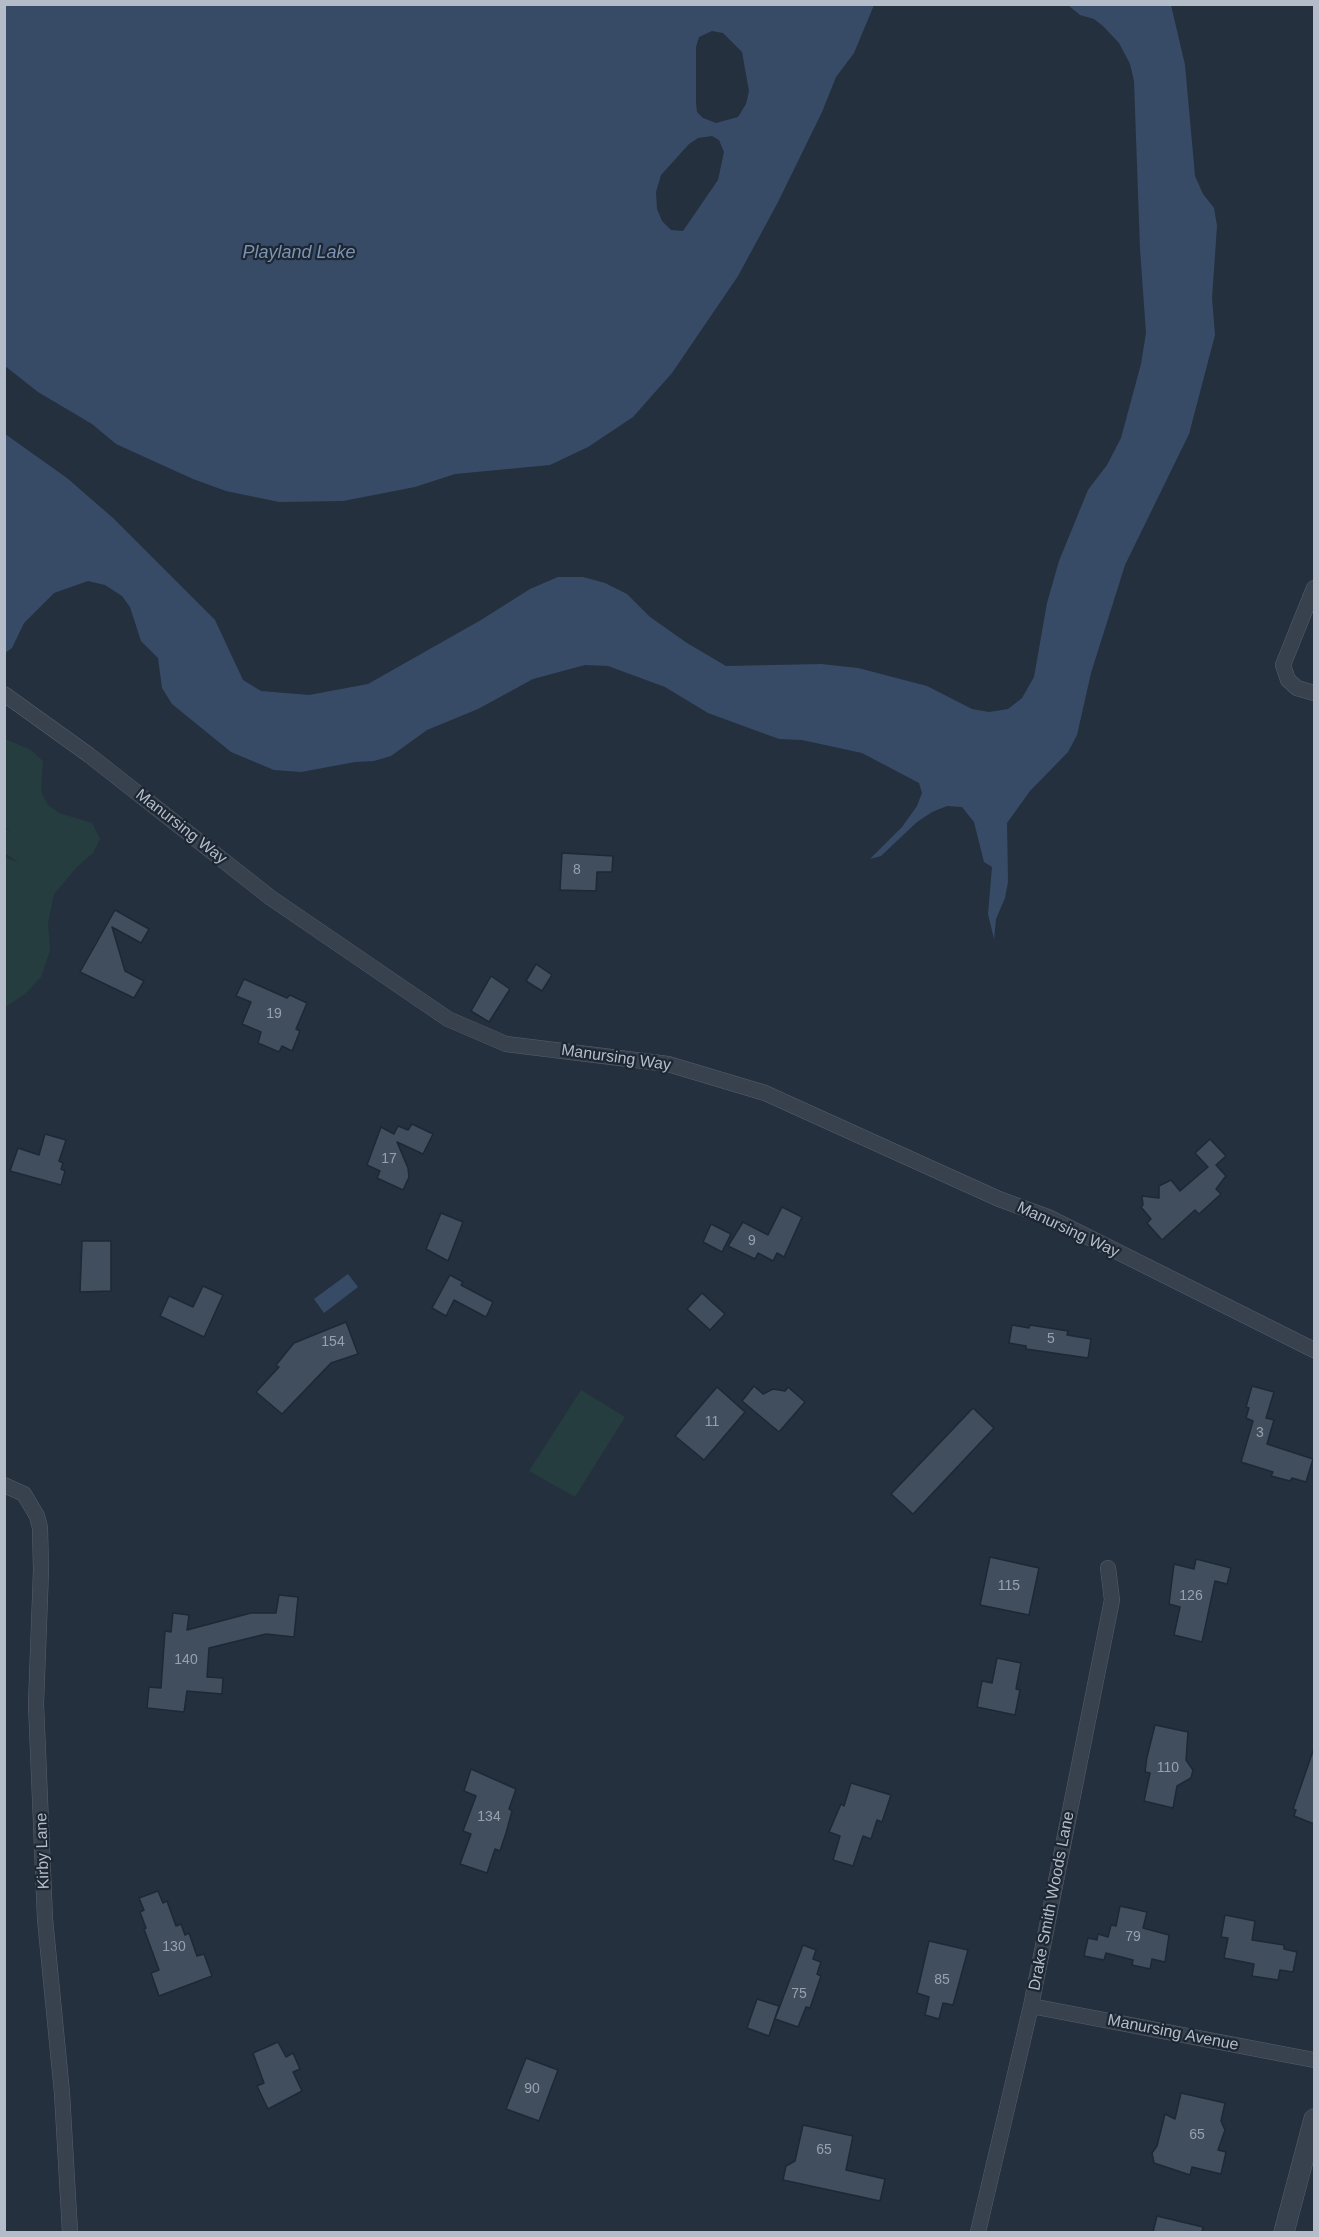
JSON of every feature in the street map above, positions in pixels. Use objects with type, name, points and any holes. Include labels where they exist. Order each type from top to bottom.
[{"type":"street","points":[[1314,588],[1283,664],[1288,680],[1297,688],[1314,693]]},
{"type":"street","name":"Manursing Way","points":[[4,694],[89,755],[271,898],[448,1019],[506,1044],[668,1064],[765,1093],[989,1194],[1048,1217],[1314,1350]]},
{"type":"street","name":"Kirby Lane","points":[[4,1485],[24,1494],[37,1516],[39,1528],[41,1570],[36,1704],[45,1919],[62,2093],[70,2232]]},
{"type":"street","name":"Drake Smith Woods Lane","points":[[978,2232],[1031,2006],[1112,1600],[1108,1568]]},
{"type":"street","name":"Manursing Avenue","points":[[1031,2006],[1314,2060]]},
{"type":"street","points":[[1284,2232],[1314,2119]]},
{"type":"green space","points":[[5,739],[31,750],[43,761],[41,791],[47,804],[59,813],[92,823],[100,839],[93,853],[77,867],[54,894],[48,923],[50,950],[41,977],[25,994],[5,1007],[5,857],[19,863],[5,853],[5,829],[11,831],[5,827]]},
{"type":"green space","points":[[581,1390],[625,1417],[575,1497],[529,1471]]},
{"type":"water","name":"Playland Lake","points":[[5,4],[874,5],[854,53],[836,77],[822,112],[778,202],[738,276],[672,373],[633,417],[588,447],[550,465],[455,474],[415,487],[343,501],[279,502],[226,491],[193,479],[116,444],[92,424],[38,392],[5,366]],"holes":[[[712,31],[723,33],[742,52],[749,91],[746,104],[738,117],[716,123],[703,118],[697,112],[696,103],[696,47],[699,37]],[[712,136],[719,140],[724,152],[718,180],[683,231],[671,230],[662,221],[657,209],[656,192],[661,175],[689,144],[698,138]]]},
{"type":"water","points":[[1068,5],[1171,5],[1185,65],[1195,176],[1203,194],[1214,208],[1217,226],[1212,298],[1215,335],[1189,434],[1125,565],[1091,673],[1077,735],[1068,752],[1030,791],[1007,823],[1008,882],[1005,898],[996,919],[994,939],[988,914],[992,867],[984,862],[974,822],[962,807],[947,806],[932,812],[917,822],[881,856],[870,859],[902,827],[917,806],[922,793],[919,783],[862,753],[802,740],[779,739],[708,713],[665,687],[608,666],[585,665],[533,679],[478,709],[427,730],[391,756],[374,761],[355,762],[301,772],[274,770],[231,752],[172,704],[162,688],[158,658],[141,641],[130,607],[122,596],[105,585],[88,581],[54,593],[24,623],[12,648],[5,653],[5,434],[67,478],[113,518],[215,620],[243,680],[261,691],[309,695],[368,684],[481,620],[530,589],[558,577],[583,577],[605,583],[627,594],[650,617],[687,643],[726,666],[821,664],[858,668],[927,686],[972,709],[989,712],[1008,709],[1022,698],[1034,677],[1047,603],[1059,561],[1088,490],[1107,465],[1121,438],[1141,364],[1146,333],[1140,249],[1134,81],[1130,64],[1119,43],[1103,26],[1094,19],[1080,15]]},
{"type":"water","points":[[348,1274],[358,1287],[324,1313],[314,1299]]},
{"type":"building","points":[[562,853],[613,856],[612,872],[597,872],[596,891],[560,890]]},
{"type":"building","points":[[115,910],[149,929],[141,943],[112,927],[125,971],[144,981],[134,998],[80,972]]},
{"type":"building","points":[[536,964],[552,975],[542,991],[526,981]]},
{"type":"building","points":[[491,976],[510,989],[489,1022],[471,1011]]},
{"type":"building","points":[[244,979],[287,998],[290,995],[307,1003],[296,1029],[300,1031],[292,1051],[282,1046],[279,1052],[258,1043],[261,1032],[242,1024],[251,1002],[236,996]]},
{"type":"building","points":[[412,1124],[433,1134],[423,1154],[397,1142],[408,1168],[409,1177],[403,1190],[377,1178],[380,1171],[367,1165],[381,1127],[394,1134],[398,1126],[408,1130]]},
{"type":"building","points":[[45,1134],[66,1140],[59,1161],[63,1163],[61,1169],[65,1171],[61,1185],[10,1171],[18,1148],[39,1155]]},
{"type":"building","points":[[1210,1139],[1226,1156],[1216,1165],[1226,1176],[1216,1189],[1221,1194],[1199,1214],[1195,1210],[1162,1240],[1147,1223],[1151,1219],[1141,1207],[1143,1205],[1142,1196],[1159,1198],[1159,1186],[1171,1180],[1180,1191],[1208,1167],[1195,1153]]},
{"type":"building","points":[[782,1207],[802,1217],[784,1257],[777,1253],[773,1261],[758,1253],[755,1259],[728,1246],[743,1222],[768,1235]]},
{"type":"building","points":[[441,1213],[463,1222],[448,1261],[426,1249]]},
{"type":"building","points":[[711,1224],[731,1234],[722,1252],[703,1242]]},
{"type":"building","points":[[82,1241],[111,1241],[111,1291],[80,1292]]},
{"type":"building","points":[[450,1275],[463,1282],[461,1285],[493,1302],[486,1317],[454,1300],[446,1316],[432,1308]]},
{"type":"building","points":[[203,1286],[223,1295],[204,1337],[160,1316],[169,1296],[193,1307]]},
{"type":"building","points":[[702,1293],[725,1314],[710,1330],[687,1309]]},
{"type":"building","points":[[346,1322],[358,1354],[331,1363],[282,1414],[256,1392],[279,1367],[276,1365],[294,1343]]},
{"type":"building","points":[[1012,1325],[1029,1328],[1030,1325],[1068,1331],[1067,1335],[1091,1339],[1088,1358],[1026,1349],[1026,1346],[1009,1343]]},
{"type":"building","points":[[754,1386],[763,1394],[773,1389],[785,1391],[788,1387],[805,1402],[779,1432],[742,1401]]},
{"type":"building","points":[[1252,1386],[1274,1392],[1266,1418],[1274,1420],[1267,1444],[1313,1459],[1306,1482],[1271,1476],[1273,1472],[1241,1462],[1253,1421],[1246,1418],[1249,1408],[1246,1407]]},
{"type":"building","points":[[717,1387],[745,1412],[704,1460],[675,1436]]},
{"type":"building","points":[[973,1408],[994,1428],[913,1514],[891,1494]]},
{"type":"building","points":[[990,1557],[1039,1568],[1029,1615],[980,1605]]},
{"type":"building","points":[[1196,1559],[1231,1568],[1227,1584],[1215,1581],[1202,1642],[1174,1635],[1180,1607],[1169,1604],[1174,1564],[1194,1569]]},
{"type":"building","points":[[279,1595],[298,1597],[294,1637],[266,1634],[209,1648],[207,1677],[223,1678],[222,1694],[187,1691],[184,1712],[147,1708],[149,1687],[161,1688],[165,1631],[171,1632],[173,1613],[189,1615],[187,1630],[251,1613],[276,1613]]},
{"type":"building","points":[[997,1658],[1021,1663],[1016,1689],[1020,1690],[1015,1715],[977,1707],[982,1681],[992,1683]]},
{"type":"building","points":[[1155,1725],[1188,1732],[1186,1760],[1193,1770],[1191,1778],[1177,1786],[1173,1808],[1144,1801],[1150,1773],[1145,1772],[1147,1757]]},
{"type":"building","points":[[1313,1751],[1314,1824],[1294,1816],[1296,1810],[1293,1809]]},
{"type":"building","points":[[471,1769],[516,1789],[500,1851],[495,1849],[487,1873],[460,1864],[471,1834],[463,1831],[476,1796],[464,1791]]},
{"type":"building","points":[[851,1783],[891,1795],[882,1822],[877,1820],[871,1839],[863,1836],[853,1866],[833,1860],[840,1836],[829,1832],[841,1804],[844,1806]]},
{"type":"building","points":[[158,1891],[163,1903],[167,1901],[176,1926],[181,1924],[185,1935],[189,1933],[197,1956],[204,1954],[212,1976],[159,1996],[151,1973],[159,1970],[144,1929],[146,1928],[140,1912],[144,1910],[139,1898]]},
{"type":"building","points":[[1120,1906],[1147,1912],[1143,1928],[1169,1935],[1165,1962],[1152,1959],[1150,1969],[1132,1965],[1133,1960],[1106,1953],[1104,1960],[1084,1956],[1088,1938],[1097,1940],[1098,1934],[1108,1937],[1111,1925],[1116,1926]]},
{"type":"building","points":[[1225,1915],[1255,1921],[1252,1940],[1284,1945],[1284,1949],[1297,1952],[1293,1972],[1280,1970],[1278,1980],[1252,1976],[1254,1964],[1224,1958],[1228,1938],[1221,1937]]},
{"type":"building","points":[[929,1941],[968,1950],[953,2005],[943,2003],[939,2019],[925,2015],[929,1997],[917,1993]]},
{"type":"building","points":[[803,1945],[816,1950],[813,1959],[821,1962],[817,1974],[821,1976],[810,2008],[806,2007],[798,2027],[775,2019]]},
{"type":"building","points":[[757,1999],[779,2006],[769,2036],[747,2028]]},
{"type":"building","points":[[278,2042],[286,2057],[293,2053],[300,2069],[293,2072],[302,2091],[268,2109],[257,2086],[264,2083],[253,2053]]},
{"type":"building","points":[[526,2058],[558,2070],[539,2121],[506,2109]]},
{"type":"building","points":[[1181,2093],[1225,2103],[1221,2121],[1225,2130],[1218,2150],[1226,2152],[1221,2174],[1192,2167],[1190,2175],[1154,2163],[1152,2153],[1157,2146],[1165,2114],[1175,2119]]},
{"type":"building","points":[[803,2125],[853,2136],[846,2170],[885,2179],[880,2201],[783,2180],[786,2166],[795,2161]]},
{"type":"building","points":[[1157,2216],[1203,2227],[1202,2232],[1153,2232]]}]
